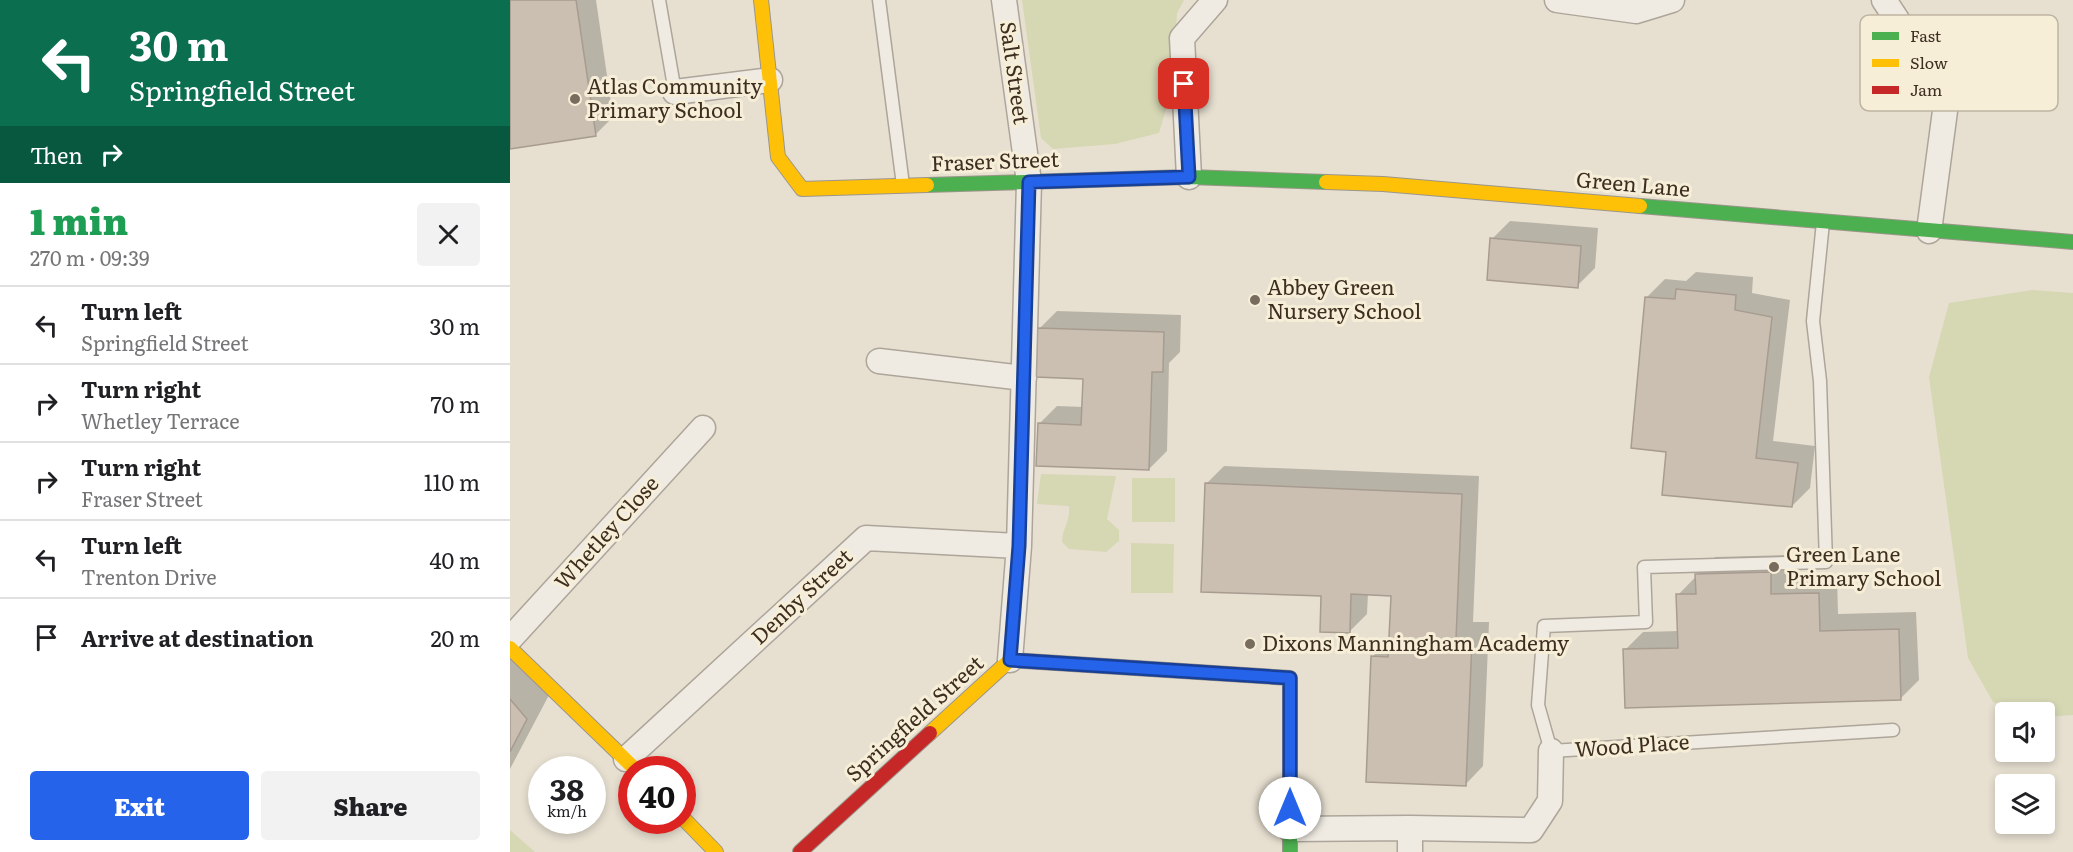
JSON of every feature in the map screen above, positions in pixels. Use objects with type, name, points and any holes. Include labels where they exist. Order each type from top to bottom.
[{"type":"street","points":[[675,92],[770,80],[761,0]]},
{"type":"street","name":"Salt Street","points":[[1004,0],[1029,182],[1019,546],[1010,660]]},
{"type":"street","points":[[1189,177],[1182,38],[1215,0]]},
{"type":"street","points":[[1557,0],[1636,10],[1672,0]]},
{"type":"street","points":[[1884,0],[1894,15]]},
{"type":"street","name":"Fraser Street","points":[[770,80],[778,157],[802,189],[1189,177]]},
{"type":"street","points":[[1929,231],[1945,111]]},
{"type":"street","name":"Green Lane","points":[[1189,177],[1383,184],[2073,242]]},
{"type":"street","points":[[879,361],[1024,378]]},
{"type":"street","name":"Whetley Close","points":[[510,639],[703,428]]},
{"type":"street","name":"Denby Street","points":[[639,756],[866,538],[1019,546]]},
{"type":"street","points":[[510,648],[623,756]]},
{"type":"street","name":"Springfield Street","points":[[800,852],[1010,660],[1290,678],[1290,841]]},
{"type":"street","name":"Wood Place","points":[[1290,841],[1410,828],[1531,830],[1550,801],[1551,751]]},
{"type":"street","points":[[1410,828],[1410,852]]},
{"type":"street","points":[[696,831],[716,852]]},
{"type":"lane","points":[[659,0],[675,92]]},
{"type":"lane","points":[[879,0],[903,186]]},
{"type":"lane","points":[[1551,751],[1538,705],[1544,626],[1646,622],[1644,567],[1826,562],[1820,381],[1813,321],[1823,222]]},
{"type":"lane","name":"Wood Place","points":[[1551,751],[1893,730]]},
{"type":"green space","points":[[1022,0],[1184,0],[1177,13],[1172,89],[1159,133],[1115,144],[1053,149],[1041,138]]},
{"type":"green space","points":[[2032,290],[2073,293],[2073,715],[2055,716],[2055,702],[1993,702],[1968,658],[1929,377],[1949,303]]},
{"type":"green space","points":[[1041,474],[1116,476],[1107,519],[1119,530],[1119,541],[1106,552],[1069,549],[1062,542],[1069,506],[1037,504]]},
{"type":"green space","points":[[1132,478],[1175,478],[1175,522],[1132,522]]},
{"type":"green space","points":[[1131,543],[1174,544],[1173,593],[1131,593]]},
{"type":"green space","points":[[510,830],[535,852],[510,852]]},
{"type":"building","points":[[510,0],[576,0],[596,136],[510,149]]},
{"type":"building","points":[[1490,238],[1581,246],[1578,288],[1487,280]]},
{"type":"building","points":[[1676,289],[1736,295],[1735,310],[1772,317],[1756,458],[1798,463],[1792,507],[1662,495],[1666,452],[1631,448],[1645,297],[1675,299]]},
{"type":"building","points":[[1037,328],[1164,332],[1163,372],[1152,372],[1149,470],[1036,466],[1038,423],[1081,425],[1083,379],[1036,377]]},
{"type":"building","points":[[1205,483],[1462,494],[1456,639],[1472,640],[1466,786],[1366,782],[1371,656],[1388,657],[1391,596],[1351,594],[1350,633],[1320,632],[1321,596],[1201,592]]},
{"type":"building","points":[[1771,572],[1771,594],[1819,593],[1820,631],[1899,629],[1901,700],[1625,708],[1623,649],[1678,648],[1676,594],[1696,594],[1695,574]]},
{"type":"building","points":[[510,699],[527,719],[510,752]]},
{"type":"traffic: fast","points":[[927,185],[1189,177],[1326,182]]},
{"type":"traffic: fast","points":[[1640,206],[2073,242]]},
{"type":"traffic: fast","points":[[1290,680],[1290,852]]},
{"type":"traffic: slow","points":[[761,0],[778,157],[802,189],[927,185]]},
{"type":"traffic: slow","points":[[1326,182],[1383,184],[1640,206]]},
{"type":"traffic: slow","points":[[510,648],[622,756]]},
{"type":"traffic: slow","points":[[930,733],[1010,660],[1290,678],[1290,680]]},
{"type":"traffic: slow","points":[[696,831],[716,852]]},
{"type":"traffic: jam","points":[[800,852],[930,733]]},
{"type":"place","name":"Atlas Community Primary School","points":[[575,99]]},
{"type":"place","name":"Abbey Green Nursery School","points":[[1255,300]]},
{"type":"place","name":"Green Lane Primary School","points":[[1774,567]]},
{"type":"place","name":"Dixons Manningham Academy","points":[[1250,644]]},
{"type":"route","points":[[1184,84],[1189,177],[1029,182],[1019,546],[1010,660],[1290,678],[1290,808]]}]
